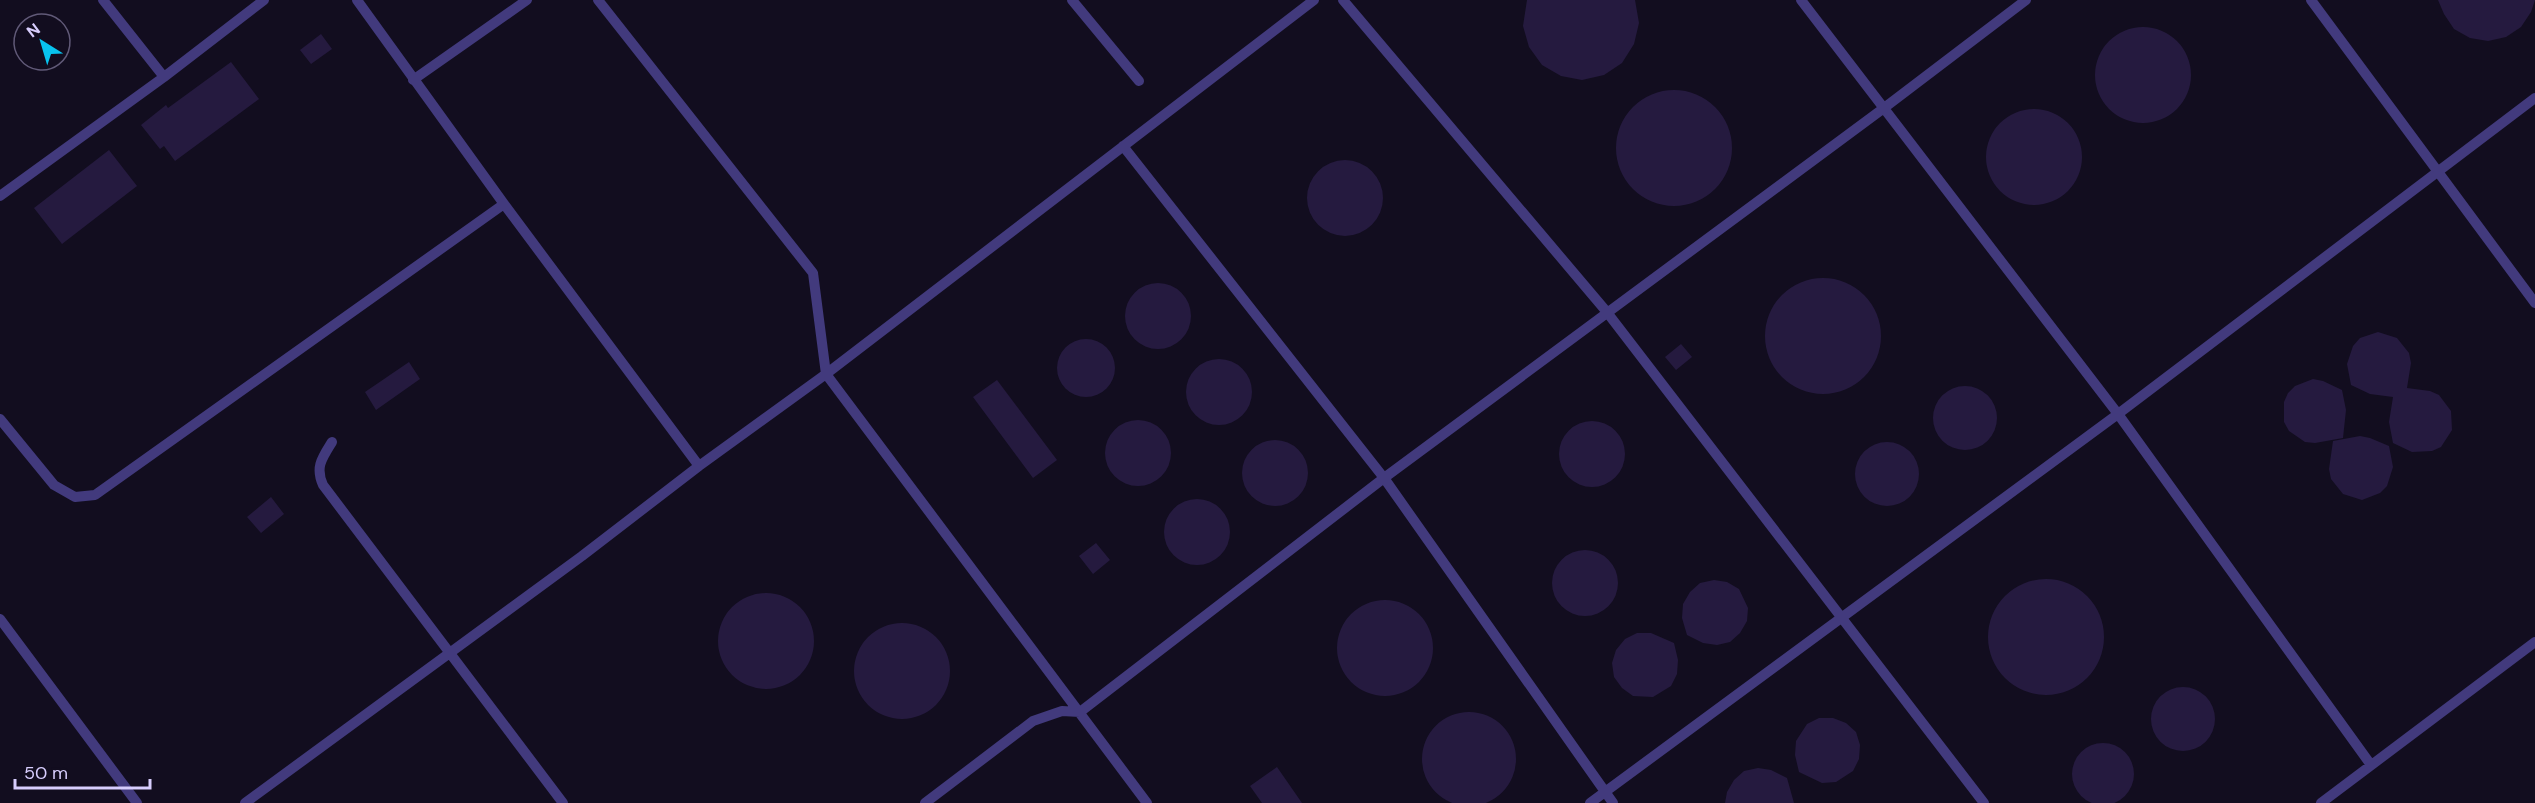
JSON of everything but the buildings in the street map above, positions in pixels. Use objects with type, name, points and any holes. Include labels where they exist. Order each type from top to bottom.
[{"type":"lane","points":[[103,0],[164,77]]},
{"type":"lane","points":[[0,196],[164,77],[264,0]]},
{"type":"lane","points":[[357,0],[504,204],[699,466]]},
{"type":"lane","points":[[413,80],[527,0]]},
{"type":"lane","points":[[598,0],[813,273],[826,374],[1147,803]]},
{"type":"lane","points":[[1072,0],[1138,81]]},
{"type":"lane","points":[[245,803],[826,374],[1314,0]]},
{"type":"lane","points":[[1343,0],[1606,312],[1984,803]]},
{"type":"lane","points":[[1801,0],[2118,414],[2370,765]]},
{"type":"lane","points":[[925,803],[1033,721],[1062,711],[1080,712],[1384,478],[1884,108],[2026,0]]},
{"type":"lane","points":[[2311,0],[2535,303]]},
{"type":"lane","points":[[1590,803],[2118,414],[2535,98]]},
{"type":"lane","points":[[1123,146],[1384,478],[1613,803]]},
{"type":"lane","points":[[0,419],[54,485],[75,497],[95,495],[504,204]]},
{"type":"lane","points":[[332,442],[319,463],[318,474],[322,485],[562,803]]},
{"type":"lane","points":[[0,620],[136,803]]},
{"type":"lane","points":[[2320,803],[2535,642]]}]
